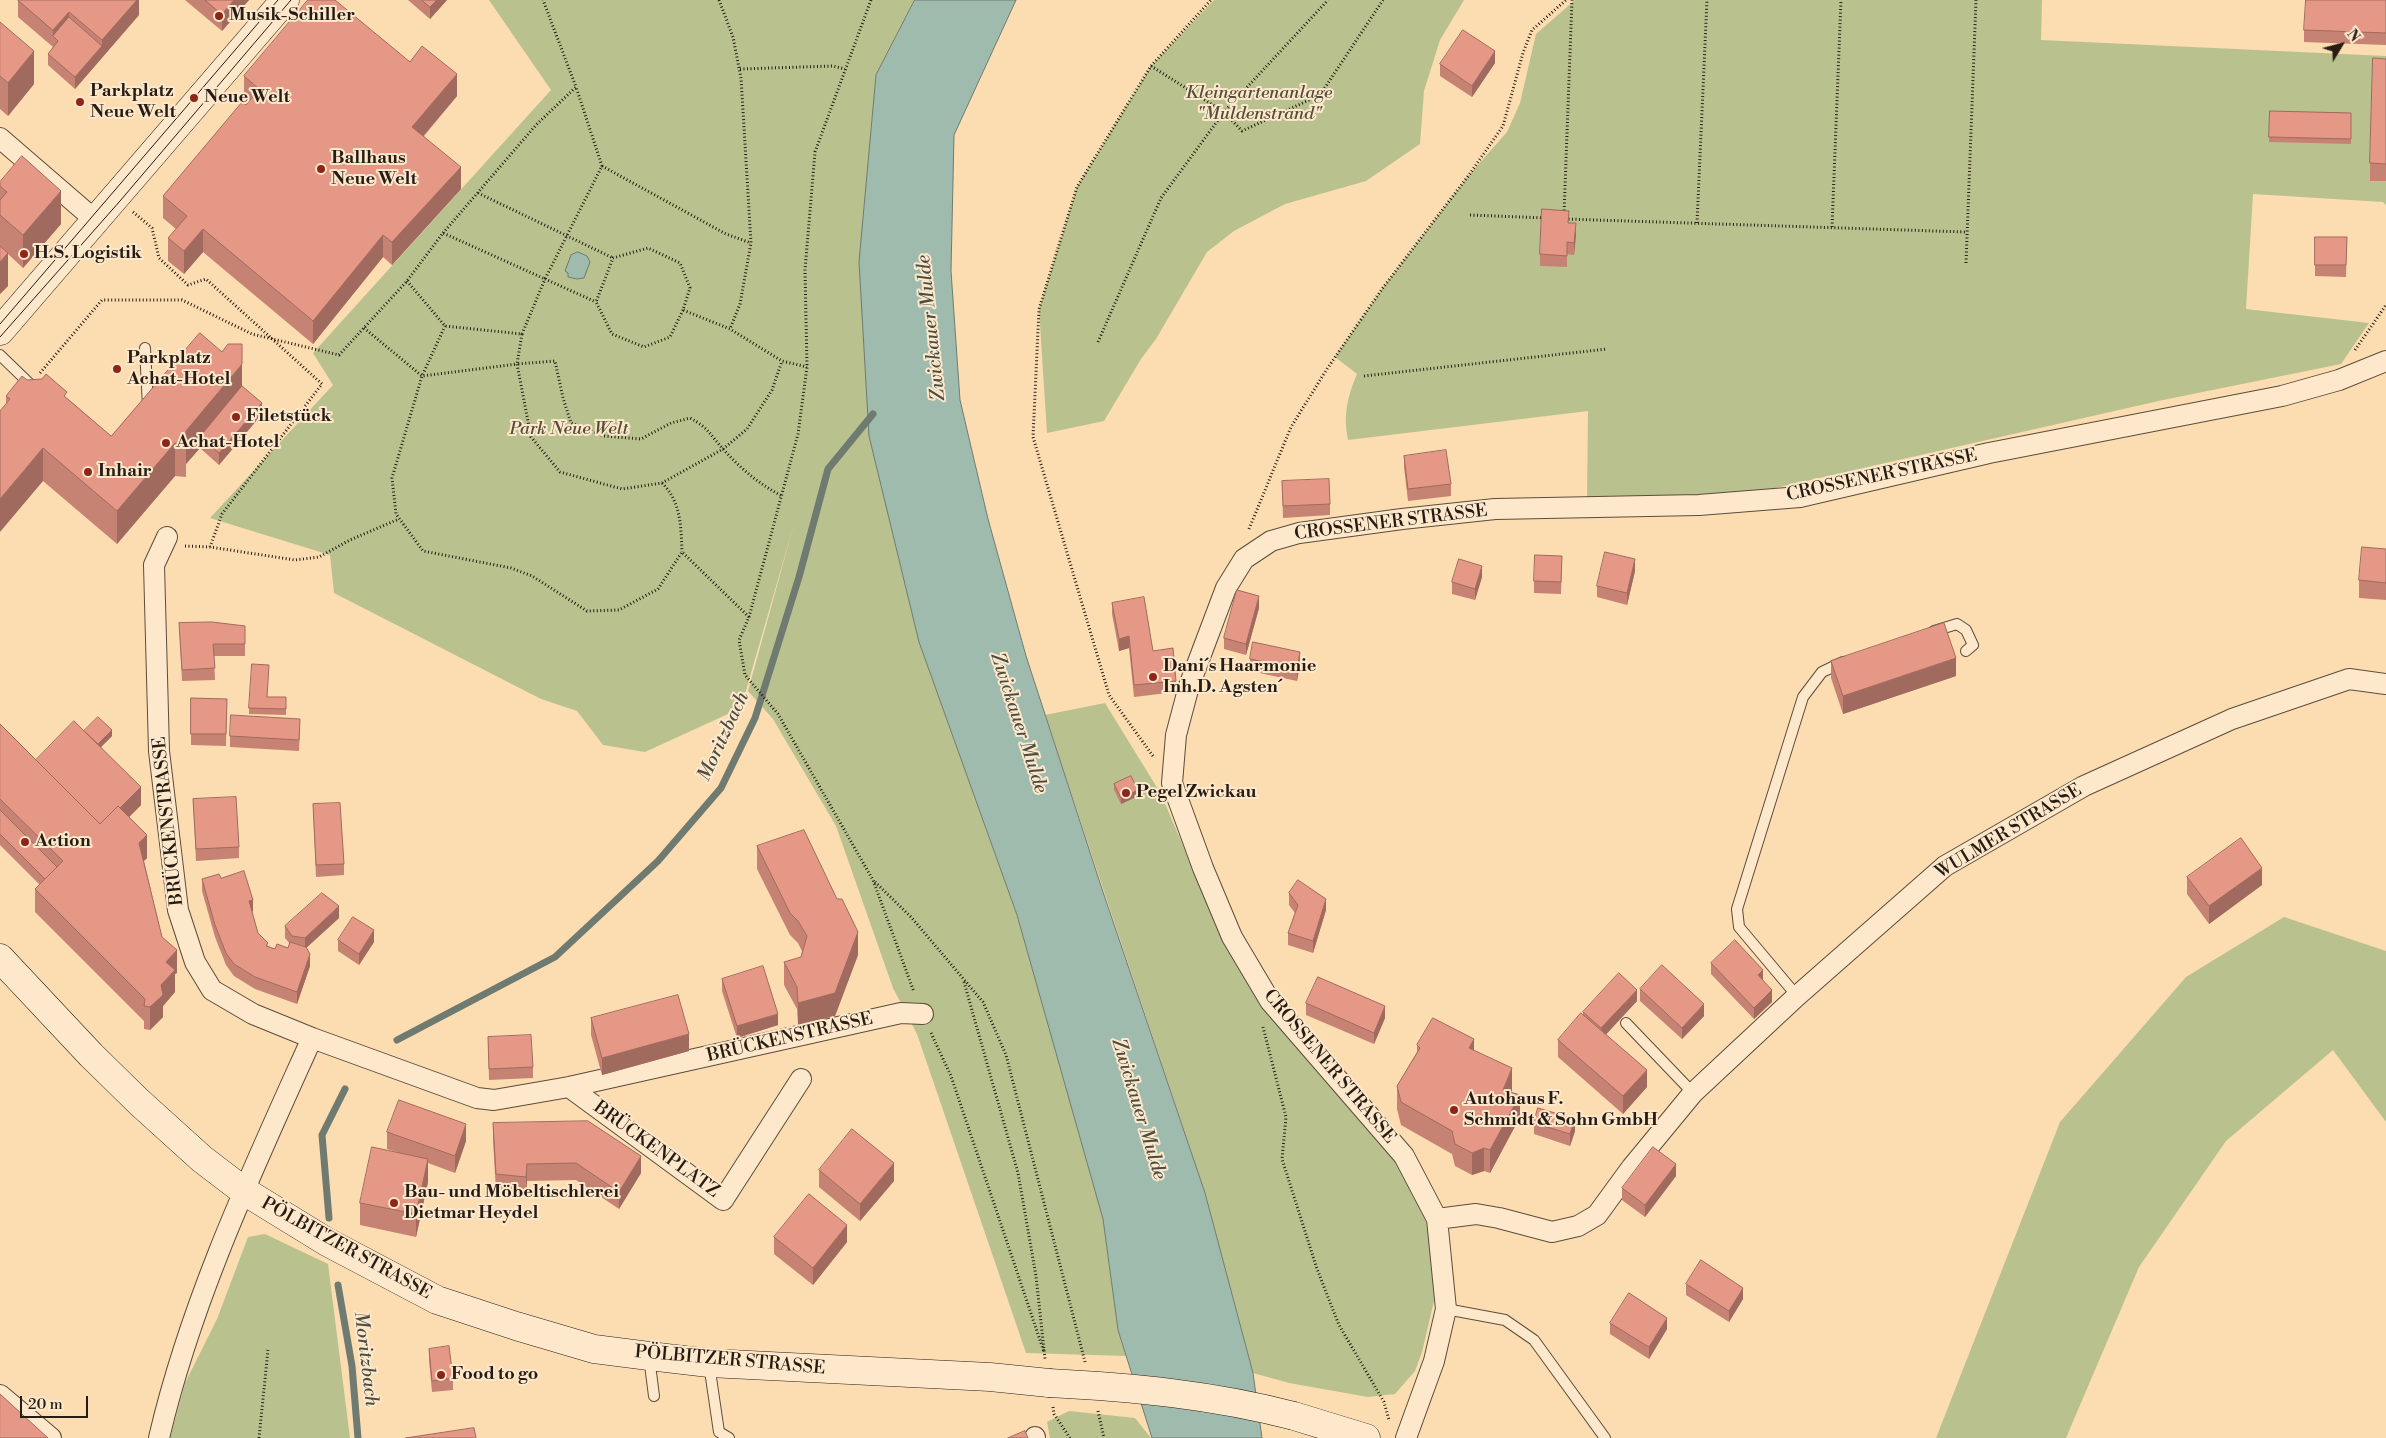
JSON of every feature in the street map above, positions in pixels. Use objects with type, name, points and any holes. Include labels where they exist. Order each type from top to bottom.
[{"type":"street","points":[[0,331],[285,0]]},
{"type":"street","points":[[0,138],[96,220]]},
{"type":"street","name":"CROSSENER STRASSE","points":[[1406,1438],[1434,1361],[1446,1309],[1436,1219],[1404,1156],[1270,1001],[1260,985],[1228,928],[1203,868],[1172,783],[1176,735],[1192,678],[1226,588],[1244,559],[1271,541],[1299,533],[1495,509],[1699,505],[1800,497],[1988,453],[2282,396],[2339,380],[2386,361]]},
{"type":"street","name":"BRÜCKENSTRASSE","points":[[167,537],[154,565],[159,751],[178,910],[195,962],[212,990],[253,1014],[312,1038],[477,1098],[494,1100],[569,1088],[901,1013],[922,1014]]},
{"type":"street","name":"WULMER STRASSE","points":[[1436,1219],[1476,1214],[1552,1232],[1578,1226],[1597,1215],[1632,1167],[1694,1092],[1797,996],[1945,866],[2084,786],[2232,719],[2349,679],[2386,684]]},
{"type":"street","name":"PÖLBITZER STRASSE","points":[[0,958],[91,1055],[202,1159],[244,1191],[327,1242],[437,1300],[594,1349],[709,1363],[990,1377],[1194,1395],[1294,1416],[1366,1438]]},
{"type":"street","points":[[159,1438],[183,1334],[312,1038]]},
{"type":"street","name":"BRÜCKENPLATZ","points":[[569,1088],[723,1200],[801,1079]]},
{"type":"street","points":[[0,1395],[51,1438]]},
{"type":"lane","points":[[143,412],[148,406],[145,348]]},
{"type":"lane","points":[[0,355],[34,388]]},
{"type":"lane","points":[[1919,635],[1957,624],[1966,630],[1973,645],[1966,651]]},
{"type":"lane","points":[[1797,996],[1739,927],[1737,909],[1803,697],[1822,672],[1855,656]]},
{"type":"lane","points":[[1626,1023],[1694,1092]]},
{"type":"lane","points":[[1446,1309],[1505,1320],[1534,1340],[1605,1438]]},
{"type":"lane","points":[[649,1356],[654,1396]]},
{"type":"lane","points":[[709,1363],[718,1432],[729,1438]]},
{"type":"path","points":[[543,0],[576,87],[602,166],[726,234],[751,243]]},
{"type":"path","points":[[719,0],[733,37],[740,69],[751,243],[740,304],[730,329]]},
{"type":"path","points":[[871,0],[815,152],[805,270],[807,367],[798,434],[749,617],[740,640],[745,675],[778,714],[873,880],[922,1014],[951,1076],[1044,1352]]},
{"type":"path","points":[[1172,783],[1109,695],[1033,436],[1039,309],[1077,188],[1151,66],[1211,0]]},
{"type":"path","points":[[1098,342],[1161,198],[1224,112],[1328,0]]},
{"type":"path","points":[[1151,66],[1224,112],[1242,131],[1320,95],[1383,0]]},
{"type":"path","points":[[1256,551],[1248,530],[1291,427],[1327,369],[1382,289],[1469,175],[1503,126],[1523,52],[1532,30],[1566,0]]},
{"type":"path","points":[[1572,0],[1564,218],[1966,232]]},
{"type":"path","points":[[1697,223],[1707,0]]},
{"type":"path","points":[[1832,227],[1841,0]]},
{"type":"path","points":[[1966,263],[1976,0]]},
{"type":"path","points":[[740,69],[833,66],[845,69]]},
{"type":"path","points":[[34,388],[102,300],[182,300],[252,334],[339,355],[407,281],[443,233],[536,124],[576,87]]},
{"type":"path","points":[[602,166],[545,278],[522,334],[517,364],[531,437],[560,472],[622,489],[662,483],[723,449],[747,429],[772,390],[782,361]]},
{"type":"path","points":[[443,233],[596,302],[612,334],[644,347],[670,337],[683,310],[690,288],[680,264],[648,248],[613,258],[478,193]]},
{"type":"path","points":[[115,197],[152,228],[159,258],[188,285],[206,279],[322,384],[222,514],[210,547]]},
{"type":"path","points":[[1470,216],[1555,218]]},
{"type":"path","points":[[596,302],[613,258]]},
{"type":"path","points":[[407,281],[445,326],[522,334]]},
{"type":"path","points":[[2339,380],[2357,346],[2386,305]]},
{"type":"path","points":[[683,310],[730,329],[782,361],[807,367]]},
{"type":"path","points":[[445,326],[422,376],[392,478],[396,514],[423,551],[511,568],[532,576],[587,611],[619,610],[658,589],[682,552],[681,517],[670,492],[662,483]]},
{"type":"path","points":[[364,328],[422,376],[555,361],[562,398],[571,423],[604,436],[641,440],[671,423],[690,418],[706,427],[723,449],[759,484],[782,496]]},
{"type":"path","points":[[1364,376],[1606,349]]},
{"type":"path","points":[[167,537],[186,547],[210,547],[295,560],[318,558],[350,540],[399,519]]},
{"type":"path","points":[[682,552],[749,617]]},
{"type":"path","points":[[873,880],[911,917],[944,954],[964,982],[983,1002],[1006,1055],[1086,1367]]},
{"type":"path","points":[[964,982],[1018,1173],[1036,1276],[1049,1383]]},
{"type":"path","points":[[1261,1020],[1286,1117],[1282,1159],[1317,1269],[1338,1325],[1384,1402],[1390,1424]]},
{"type":"path","points":[[259,1438],[268,1350]]},
{"type":"path","points":[[1096,1404],[1104,1438]]},
{"type":"path","points":[[1054,1414],[1069,1438]]},
{"type":"green space","name":"Park Neue Welt","points":[[489,0],[915,0],[876,75],[860,254],[919,642],[1020,924],[1103,1219],[1118,1330],[1126,1356],[1026,1353],[917,1034],[893,988],[836,826],[773,719],[748,691],[794,524],[741,708],[645,752],[603,745],[577,711],[541,699],[334,593],[330,555],[210,518],[333,385],[313,353],[551,90]]},
{"type":"green space","name":"Kleingartenanlage \"Muldenstrand\"","points":[[1214,0],[1464,0],[1440,40],[1424,91],[1420,144],[1366,181],[1285,204],[1234,231],[1207,252],[1156,339],[1141,359],[1104,421],[1047,433],[1039,309],[1077,187],[1151,66]]},
{"type":"green space","points":[[1575,0],[2042,0],[2041,40],[2386,56],[2386,205],[2383,202],[2253,194],[2246,309],[2369,323],[2341,364],[2163,400],[1740,496],[1587,498],[1588,411],[1348,440],[1347,407],[1357,374],[1335,357],[1382,289],[1469,175],[1507,132],[1520,103],[1536,34]]},
{"type":"green space","points":[[1105,703],[1161,794],[1223,940],[1394,1156],[1426,1221],[1433,1257],[1434,1301],[1422,1352],[1415,1371],[1395,1394],[1368,1397],[1289,1383],[1253,1373],[1205,1193],[1045,715]]},
{"type":"green space","points":[[2284,917],[2386,951],[2386,1122],[2333,1050],[2226,1141],[2139,1267],[2066,1438],[1936,1438],[2060,1122],[2186,977]]},
{"type":"green space","points":[[265,1234],[328,1264],[350,1438],[170,1438],[185,1383],[217,1319],[248,1237]]},
{"type":"green space","points":[[1069,1411],[1135,1418],[1151,1438],[1050,1438],[1047,1422]]},
{"type":"water","name":"Zwickauer Mulde","points":[[915,0],[1016,0],[954,135],[951,271],[960,400],[988,519],[1026,656],[1101,886],[1205,1193],[1253,1373],[1262,1438],[1152,1438],[1118,1330],[1103,1219],[1017,915],[919,642],[869,436],[859,262],[876,75]]},
{"type":"water","points":[[578,252],[587,256],[590,262],[584,278],[577,279],[568,277],[568,273],[565,271],[571,255]]},
{"type":"building","points":[[18,0],[137,0],[102,40],[69,12],[53,30]]},
{"type":"building","points":[[205,0],[234,0],[222,14]]},
{"type":"building","name":"Ballhaus Neue Welt","points":[[308,0],[335,0],[410,62],[422,46],[457,74],[412,127],[461,167],[392,242],[383,235],[313,321],[203,229],[184,251],[168,238],[187,216],[163,196],[242,102],[246,105],[259,89],[244,76]]},
{"type":"building","points":[[422,0],[437,0],[430,7]]},
{"type":"building","points":[[2306,0],[2386,0],[2386,33],[2304,30]]},
{"type":"building","points":[[69,17],[102,46],[75,77],[48,54],[58,41],[53,36]]},
{"type":"building","points":[[0,22],[34,51],[8,83],[0,76]]},
{"type":"building","points":[[1463,30],[1495,51],[1472,86],[1440,64]]},
{"type":"building","points":[[2373,58],[2386,59],[2386,164],[2370,163]]},
{"type":"building","points":[[2270,111],[2351,113],[2351,139],[2269,137]]},
{"type":"building","points":[[22,156],[61,191],[23,235],[0,215],[0,200],[7,192],[0,186],[0,182]]},
{"type":"building","points":[[1542,209],[1569,211],[1568,223],[1576,223],[1574,243],[1567,242],[1567,256],[1540,254]]},
{"type":"building","points":[[2315,237],[2347,237],[2346,265],[2315,265]]},
{"type":"building","points":[[0,246],[8,253],[0,262]]},
{"type":"building","points":[[200,333],[222,352],[228,344],[242,344],[242,364],[186,431],[186,444],[175,443],[117,511],[43,448],[0,499],[0,411],[10,399],[6,396],[22,376],[27,380],[42,379],[46,374],[67,392],[64,396],[111,436]]},
{"type":"building","points":[[242,386],[262,403],[219,453],[200,437]]},
{"type":"building","points":[[1446,450],[1451,484],[1408,489],[1404,456]]},
{"type":"building","points":[[1329,479],[1330,504],[1283,506],[1282,481]]},
{"type":"building","points":[[2362,547],[2386,549],[2386,583],[2359,580]]},
{"type":"building","points":[[1605,552],[1635,559],[1627,593],[1597,586]]},
{"type":"building","points":[[1535,555],[1562,556],[1561,582],[1534,581]]},
{"type":"building","points":[[1459,559],[1482,566],[1475,589],[1452,582]]},
{"type":"building","points":[[1237,590],[1259,596],[1246,644],[1224,638]]},
{"type":"building","points":[[1144,597],[1153,651],[1173,648],[1176,681],[1134,685],[1129,636],[1119,639],[1112,603]]},
{"type":"building","points":[[212,622],[245,626],[245,644],[213,644],[215,668],[182,670],[179,623]]},
{"type":"building","points":[[1944,623],[1956,658],[1843,696],[1831,661]]},
{"type":"building","points":[[1253,642],[1300,652],[1297,669],[1250,659]]},
{"type":"building","points":[[252,664],[269,665],[267,697],[286,697],[286,709],[249,708]]},
{"type":"building","points":[[191,698],[227,699],[226,734],[191,734]]},
{"type":"building","points":[[231,715],[300,719],[299,740],[230,736]]},
{"type":"building","points":[[98,717],[112,730],[98,744],[84,731]]},
{"type":"building","points":[[74,721],[141,787],[120,808],[118,806],[100,824],[36,760]]},
{"type":"building","points":[[0,724],[100,824],[118,806],[147,835],[139,843],[162,937],[177,950],[166,962],[175,970],[161,985],[163,995],[150,1007],[144,1006],[145,999],[35,889],[63,861],[0,799]]},
{"type":"building","points":[[1131,776],[1138,790],[1121,798],[1114,784]]},
{"type":"building","points":[[236,797],[239,847],[196,849],[193,799]]},
{"type":"building","points":[[340,803],[344,864],[316,865],[313,804]]},
{"type":"building","points":[[0,810],[57,867],[45,879],[0,834]]},
{"type":"building","points":[[804,830],[837,899],[842,899],[858,932],[835,993],[798,1003],[797,987],[784,962],[801,957],[807,936],[798,921],[790,913],[757,846]]},
{"type":"building","points":[[2241,838],[2262,868],[2209,906],[2187,877]]},
{"type":"building","points":[[244,871],[253,900],[249,901],[258,933],[268,943],[266,946],[275,949],[277,944],[288,948],[290,942],[306,947],[310,954],[297,992],[255,977],[234,964],[226,953],[215,925],[202,879],[219,874],[221,878]]},
{"type":"building","points":[[1298,880],[1326,899],[1313,941],[1288,933],[1298,905],[1289,893]]},
{"type":"building","points":[[322,893],[339,906],[305,938],[292,936],[285,926]]},
{"type":"building","points":[[353,917],[374,930],[359,954],[338,940]]},
{"type":"building","points":[[1735,940],[1763,970],[1758,975],[1772,990],[1754,1008],[1711,963]]},
{"type":"building","points":[[1662,965],[1704,1004],[1682,1028],[1640,989]]},
{"type":"building","points":[[763,966],[778,1014],[737,1026],[722,979]]},
{"type":"building","points":[[1619,973],[1637,990],[1601,1028],[1583,1012]]},
{"type":"building","points":[[1318,977],[1385,1006],[1374,1033],[1306,1003]]},
{"type":"building","points":[[678,995],[689,1034],[602,1058],[591,1018]]},
{"type":"building","points":[[1581,1013],[1647,1070],[1623,1096],[1558,1040]]},
{"type":"building","points":[[1433,1018],[1474,1039],[1469,1048],[1512,1068],[1503,1090],[1520,1095],[1490,1150],[1484,1148],[1472,1153],[1455,1144],[1452,1131],[1401,1102],[1397,1086],[1420,1048],[1417,1045]]},
{"type":"building","points":[[531,1035],[533,1067],[489,1069],[488,1037]]},
{"type":"building","points":[[399,1100],[466,1124],[455,1156],[387,1132]]},
{"type":"building","points":[[1538,1108],[1575,1119],[1570,1134],[1534,1123]]},
{"type":"building","points":[[588,1121],[641,1156],[619,1192],[576,1163],[527,1164],[526,1177],[496,1174],[493,1123]]},
{"type":"building","points":[[852,1129],[894,1163],[860,1204],[819,1170]]},
{"type":"building","points":[[372,1147],[428,1159],[416,1214],[360,1203]]},
{"type":"building","points":[[1653,1147],[1676,1164],[1645,1205],[1622,1188]]},
{"type":"building","points":[[809,1194],[847,1225],[813,1268],[774,1237]]},
{"type":"building","points":[[1701,1260],[1743,1288],[1729,1311],[1686,1284]]},
{"type":"building","points":[[1629,1293],[1667,1318],[1649,1347],[1610,1323]]},
{"type":"building","name":"Food to go","points":[[449,1346],[453,1378],[432,1381],[429,1349]]},
{"type":"building","points":[[0,1394],[48,1438],[0,1438]]},
{"type":"building","points":[[474,1428],[476,1438],[406,1438]]},
{"type":"building","points":[[1025,1431],[1028,1438],[1008,1438]]},
{"type":"waterway","name":"Moritzbach","points":[[397,1040],[555,957],[658,861],[721,788],[755,718],[799,577],[828,469],[873,414]]},
{"type":"waterway","name":"Moritzbach","points":[[329,1218],[322,1135],[345,1089]]},
{"type":"waterway","name":"Moritzbach","points":[[338,1285],[352,1366],[358,1438]]},
{"type":"tram line","points":[[0,324],[278,0]]},
{"type":"tram line","points":[[0,337],[120,201],[291,0]]},
{"type":"place","name":"Musik-Schiller","points":[[219,16]]},
{"type":"place","name":"Neue Welt","points":[[194,98]]},
{"type":"place","name":"Parkplatz Neue Welt","points":[[80,102]]},
{"type":"place","name":"Ballhaus Neue Welt","points":[[321,169]]},
{"type":"place","name":"H.S. Logistik","points":[[24,254]]},
{"type":"place","name":"Parkplatz Achat-Hotel","points":[[117,369]]},
{"type":"place","name":"Filetstück","points":[[236,417]]},
{"type":"place","name":"Achat-Hotel","points":[[166,443]]},
{"type":"place","name":"Inhair","points":[[88,472]]},
{"type":"place","name":"Dani´s Haarmonie Inh.D. Agsten´","points":[[1153,677]]},
{"type":"place","name":"Pegel Zwickau","points":[[1126,793]]},
{"type":"place","name":"Action","points":[[25,842]]},
{"type":"place","name":"Autohaus F. Schmidt & Sohn GmbH","points":[[1454,1110]]},
{"type":"place","name":"Bau- und Möbeltischlerei Dietmar Heydel","points":[[394,1203]]},
{"type":"place","name":"Food to go","points":[[441,1375]]}]
